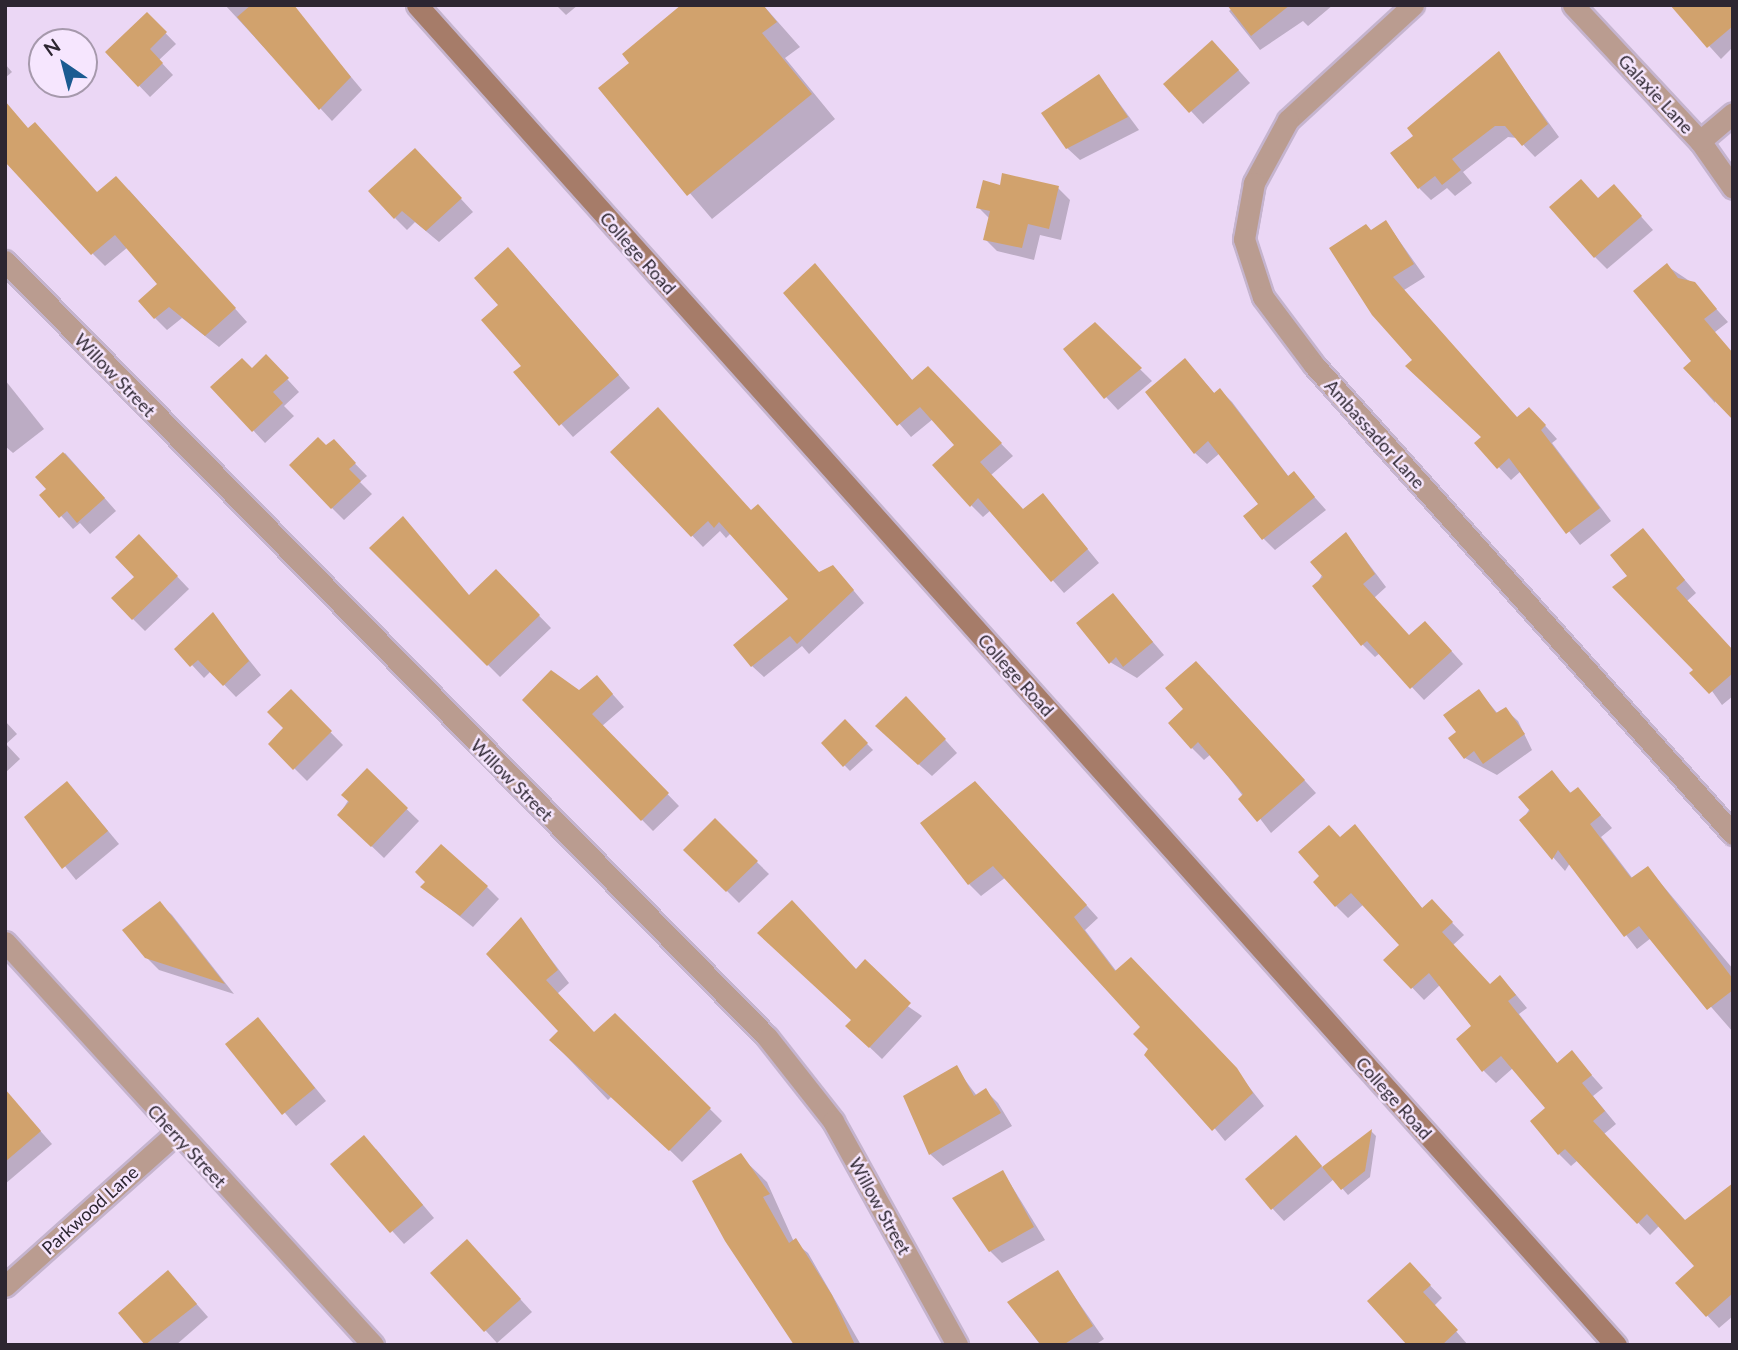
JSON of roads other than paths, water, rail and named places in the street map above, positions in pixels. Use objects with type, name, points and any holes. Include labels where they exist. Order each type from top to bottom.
[{"type":"street","name":"College Road","points":[[417,5],[1616,1345]]},
{"type":"street","name":"Ambassador Lane","points":[[1413,5],[1289,120],[1254,183],[1244,239],[1263,298],[1314,365],[1733,834]]},
{"type":"street","name":"Galaxie Lane","points":[[1573,5],[1700,141],[1733,188]]},
{"type":"street","points":[[1700,141],[1733,113]]},
{"type":"street","name":"Willow Street","points":[[5,261],[767,1037],[833,1121],[957,1345]]},
{"type":"street","name":"Cherry Street","points":[[5,942],[175,1134],[373,1345]]},
{"type":"street","name":"Parkwood Lane","points":[[5,1286],[175,1134]]}]
